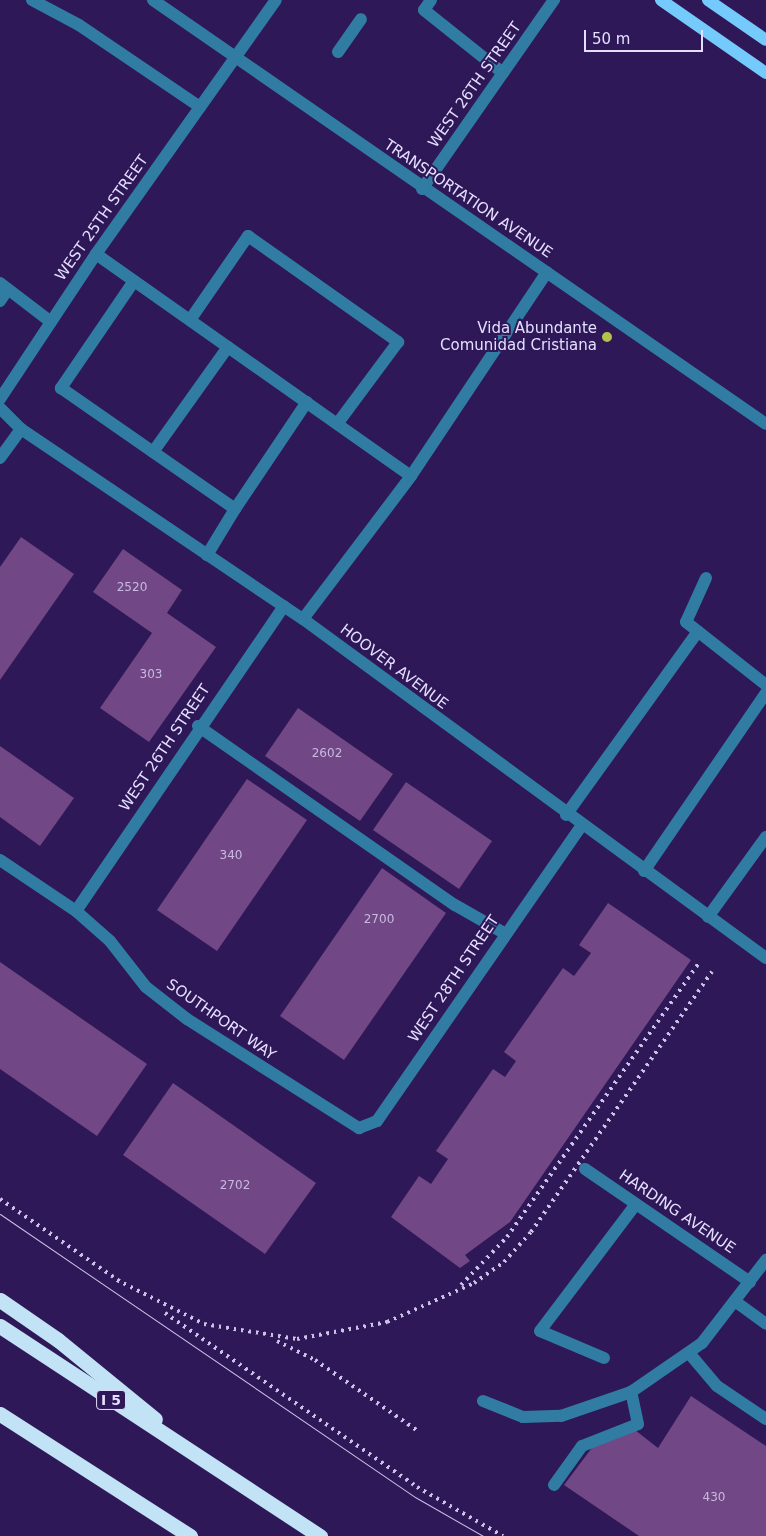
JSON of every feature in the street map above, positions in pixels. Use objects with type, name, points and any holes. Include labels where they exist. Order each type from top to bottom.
[{"type":"highway","points":[[0,1300],[58,1340],[222,1474]]},
{"type":"highway","name":"I 5","points":[[0,1326],[222,1474],[320,1536]]},
{"type":"highway","points":[[0,1414],[190,1536]]},
{"type":"highway","points":[[0,1420],[44,1442]]},
{"type":"main road","points":[[661,0],[766,74]]},
{"type":"main road","points":[[708,0],[766,40]]},
{"type":"street","points":[[32,0],[79,25],[200,107]]},
{"type":"street","name":"TRANSPORTATION AVENUE","points":[[152,0],[422,189],[547,272],[766,424]]},
{"type":"street","name":"WEST 25TH STREET","points":[[0,399],[96,254],[276,0]]},
{"type":"street","points":[[431,0],[424,10],[503,73]]},
{"type":"street","name":"WEST 26TH STREET","points":[[422,189],[554,0]]},
{"type":"street","points":[[338,52],[361,18]]},
{"type":"street","points":[[190,320],[248,236],[398,342],[338,424]]},
{"type":"street","points":[[96,254],[412,476]]},
{"type":"street","points":[[303,619],[412,476],[547,272]]},
{"type":"street","points":[[134,281],[61,388],[235,509]]},
{"type":"street","points":[[0,301],[4,286],[51,322]]},
{"type":"street","points":[[153,452],[228,347]]},
{"type":"street","points":[[207,555],[235,509],[307,402]]},
{"type":"street","name":"HOOVER AVENUE","points":[[0,408],[21,429],[303,619],[581,826],[766,958]]},
{"type":"street","points":[[0,458],[21,429]]},
{"type":"street","points":[[706,578],[686,622],[766,685]]},
{"type":"street","name":"WEST 26TH STREET","points":[[76,911],[198,726],[284,606]]},
{"type":"street","points":[[566,815],[698,631]]},
{"type":"street","points":[[644,871],[766,692]]},
{"type":"street","points":[[198,726],[455,906],[504,933]]},
{"type":"street","name":"WEST 28TH STREET","points":[[342,1120],[358,1128],[377,1121],[504,933],[581,826]]},
{"type":"street","points":[[708,917],[766,837]]},
{"type":"street","name":"SOUTHPORT WAY","points":[[0,860],[76,911],[110,941],[146,987],[342,1120]]},
{"type":"street","name":"HARDING AVENUE","points":[[585,1169],[750,1282]]},
{"type":"street","points":[[604,1358],[540,1331],[636,1204]]},
{"type":"street","points":[[484,1401],[523,1417],[560,1416],[631,1392],[689,1353],[736,1302],[766,1260]]},
{"type":"street","points":[[736,1302],[766,1324]]},
{"type":"street","points":[[689,1353],[717,1386],[766,1419]]},
{"type":"street","points":[[554,1485],[582,1446],[638,1424],[631,1392]]},
{"type":"building","points":[[21,537],[74,574],[0,680],[0,567]]},
{"type":"building","points":[[123,549],[182,590],[167,613],[216,647],[149,742],[100,708],[152,633],[93,592]]},
{"type":"building","points":[[298,708],[393,774],[360,821],[265,756]]},
{"type":"building","points":[[0,746],[74,798],[40,846],[0,817]]},
{"type":"building","points":[[247,779],[307,820],[217,951],[157,910]]},
{"type":"building","points":[[406,782],[492,841],[459,889],[373,830]]},
{"type":"building","points":[[382,868],[446,913],[344,1060],[280,1016]]},
{"type":"building","points":[[608,903],[691,960],[510,1222],[465,1255],[470,1261],[460,1268],[391,1217],[419,1176],[431,1184],[448,1159],[436,1151],[493,1069],[505,1077],[516,1061],[504,1052],[563,968],[574,976],[591,953],[579,945]]},
{"type":"building","points":[[0,962],[147,1064],[97,1136],[0,1069]]},
{"type":"building","points":[[173,1083],[316,1183],[265,1254],[123,1155]]},
{"type":"building","points":[[691,1396],[766,1446],[766,1536],[639,1536],[564,1485],[594,1445],[635,1430],[658,1448]]},
{"type":"tram line","points":[[0,1214],[415,1497],[483,1536]]},
{"type":"railway","points":[[461,1285],[507,1237],[700,961]]},
{"type":"railway","points":[[117,1280],[204,1324],[297,1339],[387,1322],[474,1283],[504,1262],[531,1232],[712,972]]},
{"type":"railway","points":[[0,1199],[122,1283]]},
{"type":"railway","points":[[165,1313],[417,1487],[503,1536]]},
{"type":"railway","points":[[277,1341],[315,1360],[418,1431]]},
{"type":"place","name":"Vida Abundante Comunidad Cristiana","points":[[607,337]]}]
